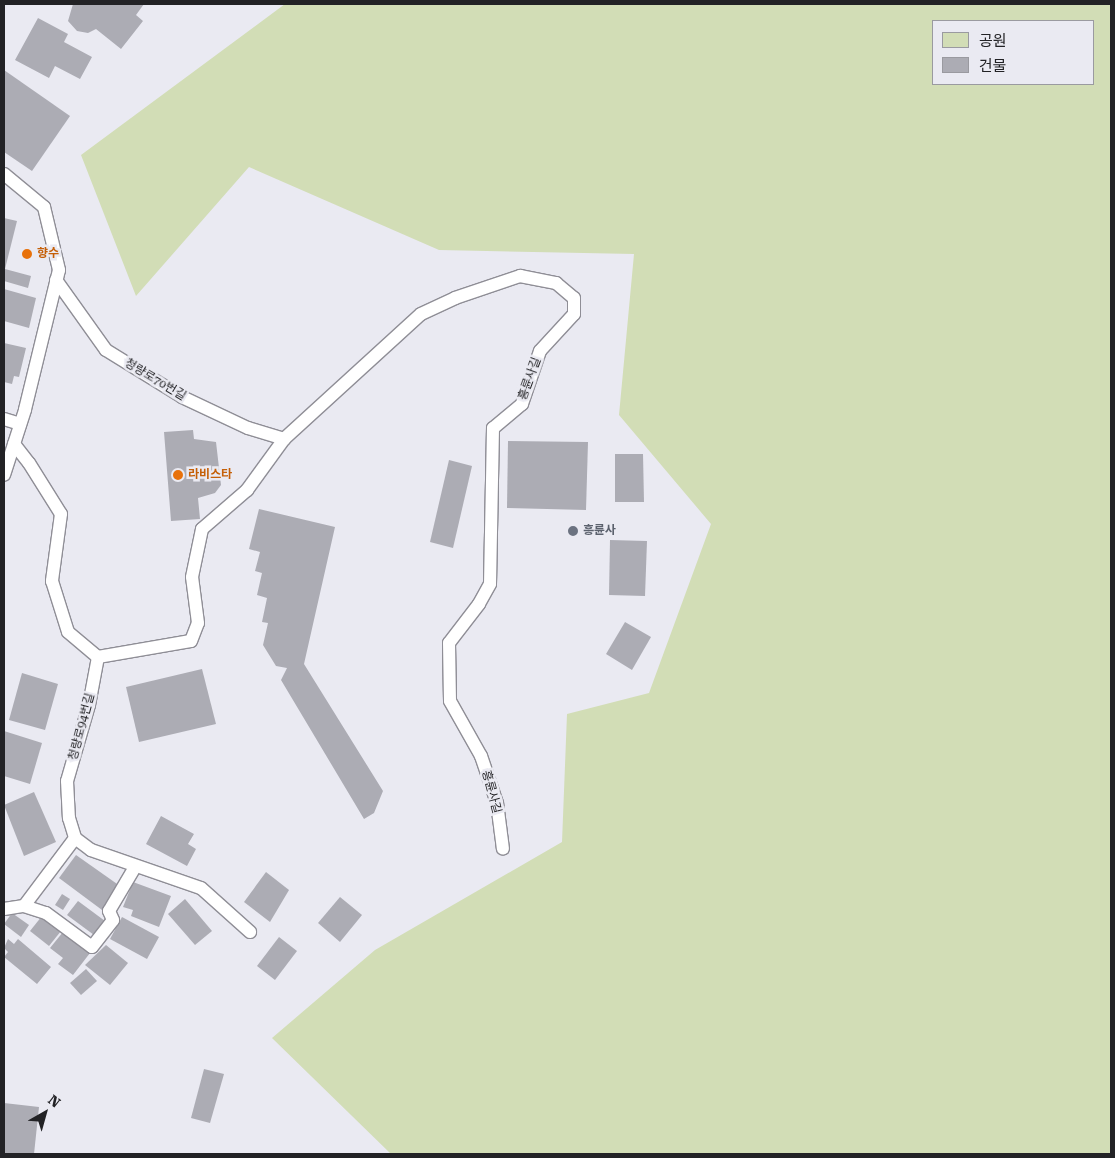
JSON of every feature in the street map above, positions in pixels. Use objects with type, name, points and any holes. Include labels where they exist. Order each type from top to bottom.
[{"type":"lane","points":[[4,174],[44,207],[58,270],[20,424],[4,475]]},
{"type":"lane","name":"흥륜사길","points":[[284,439],[421,314],[455,298],[520,276],[556,283],[574,298],[574,314],[540,351],[522,404],[493,428],[490,584],[479,604],[449,643],[450,701],[481,756],[496,803],[503,849]]},
{"type":"lane","name":"청량로70번길","points":[[56,280],[106,350],[182,397],[248,428],[284,439]]},
{"type":"lane","points":[[4,418],[20,424]]},
{"type":"lane","points":[[14,444],[30,463],[61,514],[52,581],[68,632],[98,657],[191,641],[198,623],[192,577],[202,529],[247,490],[284,439]]},
{"type":"lane","name":"청량로94번길","points":[[75,838],[69,818],[66,781],[89,705],[98,657]]},
{"type":"lane","points":[[24,906],[75,838],[91,850],[135,867],[201,888],[250,932]]},
{"type":"lane","points":[[4,909],[24,906],[46,912],[92,947],[113,920],[110,911],[135,867]]},
{"type":"green space","points":[[285,4],[1111,4],[1111,1154],[391,1154],[272,1038],[375,950],[562,842],[567,714],[649,693],[711,524],[619,415],[634,254],[439,250],[249,167],[136,296],[81,155]]},
{"type":"building","points":[[73,4],[144,4],[136,15],[143,21],[121,49],[96,29],[88,33],[77,31],[68,21]]},
{"type":"building","points":[[38,18],[68,34],[64,42],[92,57],[80,79],[55,66],[49,78],[15,60]]},
{"type":"building","points":[[4,70],[70,116],[32,171],[4,152]]},
{"type":"building","points":[[4,218],[17,221],[5,269],[31,276],[28,288],[4,281]]},
{"type":"building","points":[[4,289],[36,298],[29,328],[4,321]]},
{"type":"building","points":[[4,343],[26,348],[19,377],[14,376],[12,384],[4,382]]},
{"type":"building","points":[[193,430],[194,439],[216,442],[221,485],[215,493],[198,498],[200,519],[171,521],[164,432]]},
{"type":"building","points":[[508,441],[588,442],[586,510],[507,508]]},
{"type":"building","points":[[615,454],[643,454],[644,502],[615,502]]},
{"type":"building","points":[[449,460],[472,466],[453,548],[430,542]]},
{"type":"building","points":[[259,509],[335,527],[304,664],[383,791],[374,813],[364,819],[281,680],[287,668],[276,666],[263,645],[268,623],[262,622],[267,598],[257,595],[262,573],[255,571],[260,552],[249,549]]},
{"type":"building","points":[[610,540],[647,541],[645,596],[609,595]]},
{"type":"building","points":[[625,622],[651,637],[632,670],[606,654]]},
{"type":"building","points":[[202,669],[216,724],[139,742],[126,687]]},
{"type":"building","points":[[22,673],[58,684],[45,730],[9,720]]},
{"type":"building","points":[[4,731],[42,743],[30,784],[4,776]]},
{"type":"building","points":[[34,792],[56,842],[24,856],[4,805]]},
{"type":"building","points":[[161,816],[194,834],[188,844],[196,849],[187,866],[146,844]]},
{"type":"building","points":[[76,855],[120,886],[102,910],[59,878]]},
{"type":"building","points":[[266,872],[289,890],[270,922],[244,902]]},
{"type":"building","points":[[133,882],[171,896],[159,927],[131,916],[133,910],[123,907]]},
{"type":"building","points":[[62,894],[70,899],[63,910],[55,905]]},
{"type":"building","points":[[340,897],[362,915],[340,942],[318,923]]},
{"type":"building","points":[[185,899],[212,931],[195,945],[168,914]]},
{"type":"building","points":[[78,901],[105,921],[94,935],[67,915]]},
{"type":"building","points":[[12,913],[29,925],[21,937],[4,924]]},
{"type":"building","points":[[42,916],[61,931],[49,946],[30,931]]},
{"type":"building","points":[[122,917],[159,937],[147,959],[110,939]]},
{"type":"building","points":[[63,932],[90,953],[73,975],[58,964],[63,958],[50,948]]},
{"type":"building","points":[[279,937],[297,951],[275,980],[257,966]]},
{"type":"building","points":[[8,939],[14,944],[18,939],[51,967],[37,984],[4,957],[8,952],[4,948]]},
{"type":"building","points":[[106,945],[128,963],[110,985],[85,965]]},
{"type":"building","points":[[86,969],[97,981],[81,995],[70,983]]},
{"type":"building","points":[[204,1069],[224,1074],[210,1123],[191,1118]]},
{"type":"building","points":[[4,1103],[39,1107],[34,1154],[4,1154]]},
{"type":"place","name":"향수","points":[[27,254]]},
{"type":"place","name":"라비스타","points":[[178,475]]},
{"type":"place","name":"흥륜사","points":[[573,531]]}]
